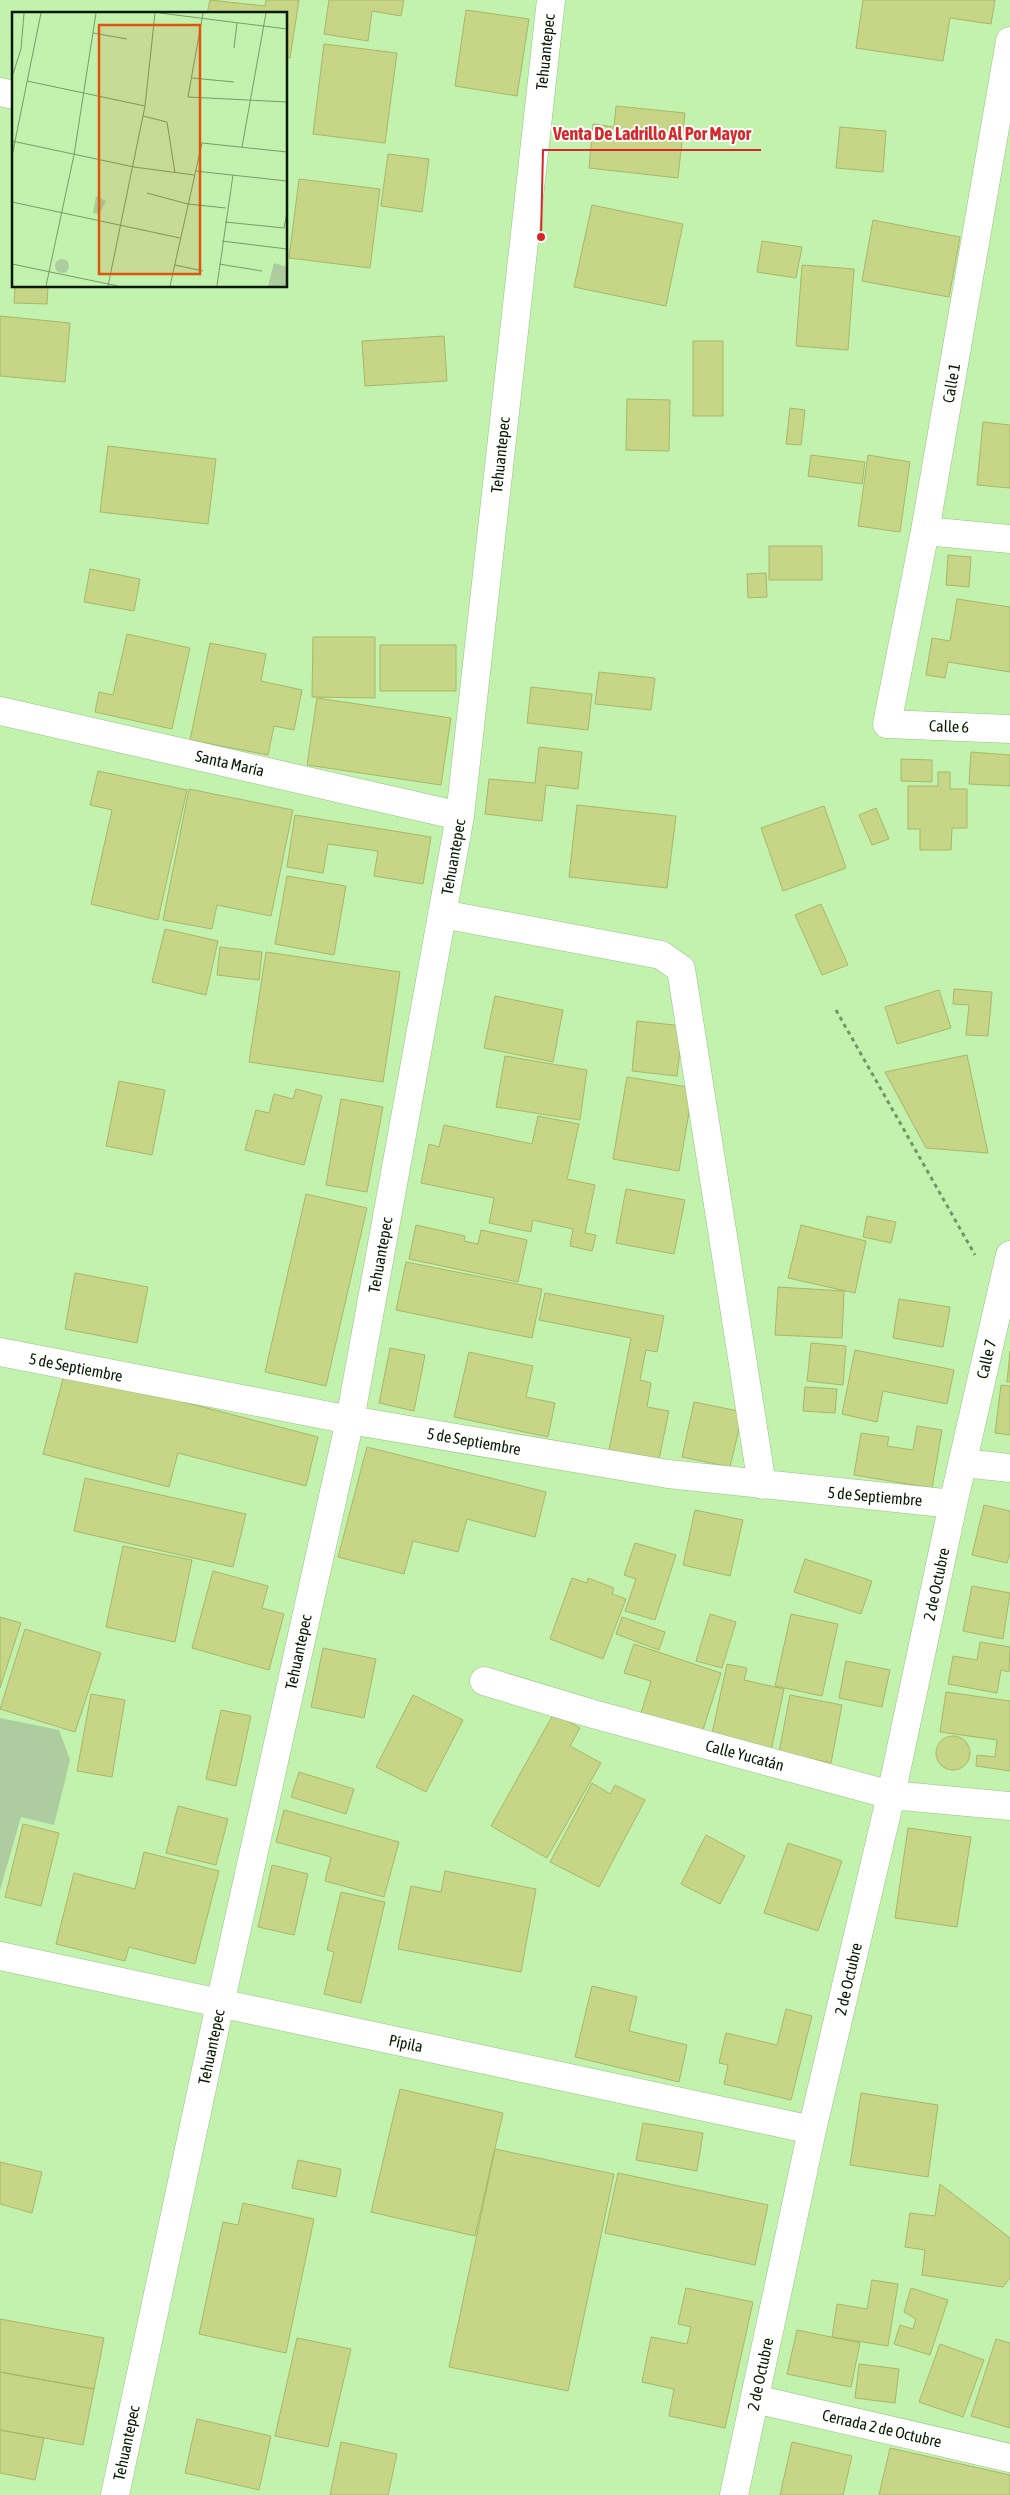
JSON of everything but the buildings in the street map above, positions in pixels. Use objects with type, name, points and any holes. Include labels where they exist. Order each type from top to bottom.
[{"type":"street","name":"Tehuantepec","points":[[115,2495],[220,2004],[350,1420],[460,816],[551,0]]},
{"type":"street","name":"Calle 1","points":[[887,724],[925,531],[1010,41]]},
{"type":"street","points":[[925,531],[1010,539]]},
{"type":"street","name":"Santa María","points":[[0,711],[460,816]]},
{"type":"street","name":"Calle 6","points":[[887,724],[1010,729]]},
{"type":"street","points":[[442,914],[661,955],[681,969],[762,1486]]},
{"type":"street","name":"Calle 7","points":[[963,1463],[1010,1255]]},
{"type":"street","name":"5 de Septiembre","points":[[0,1352],[350,1420],[668,1474],[762,1486],[953,1504]]},
{"type":"street","points":[[963,1463],[1010,1468]]},
{"type":"street","name":"2 de Octubre","points":[[734,2495],[812,2130],[891,1795],[963,1463]]},
{"type":"street","name":"Calle Yucatán","points":[[484,1681],[593,1714],[891,1795],[1010,1806]]},
{"type":"street","name":"Pípila","points":[[0,1956],[812,2130]]},
{"type":"street","name":"Cerrada 2 de Octubre","points":[[755,2398],[1010,2458]]},
{"type":"path","points":[[836,1010],[1000,1299]]},
{"type":"green space","points":[[0,1718],[59,1730],[70,1760],[54,1825],[21,1817],[0,1890]]},
{"type":"place","name":"Venta De Ladrillo Al Por Mayor","points":[[541,237]]}]
